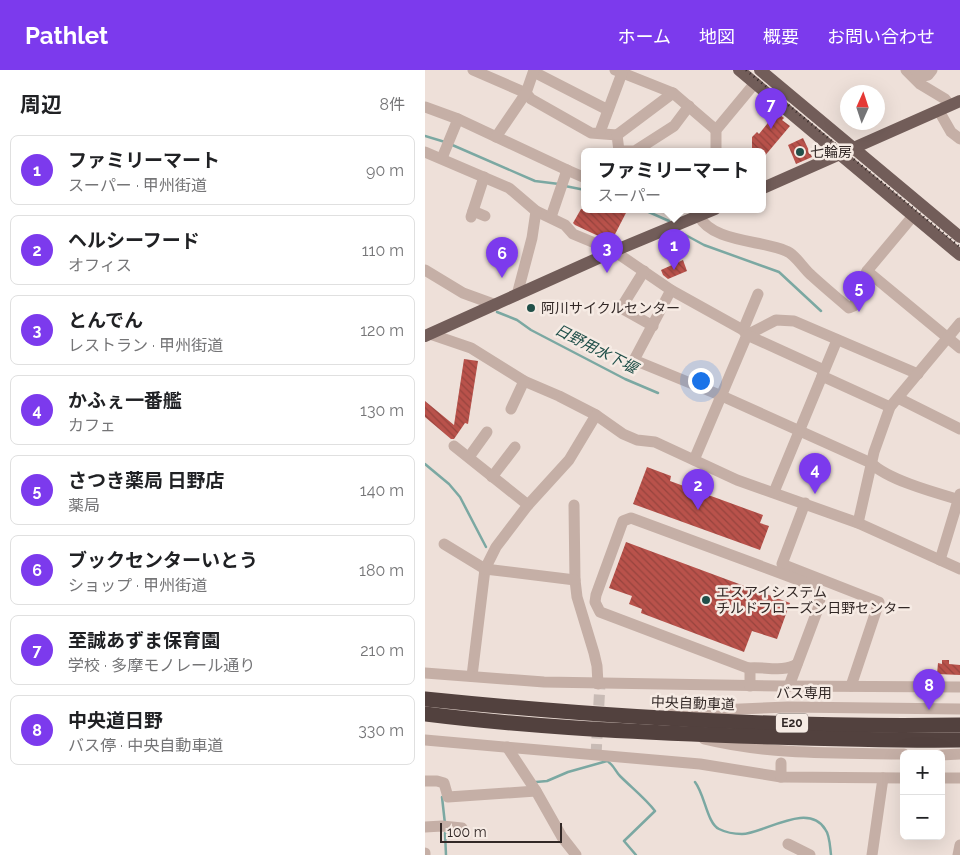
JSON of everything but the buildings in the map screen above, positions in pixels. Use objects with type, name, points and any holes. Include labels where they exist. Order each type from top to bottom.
[{"type":"highway","name":"中央自動車道","points":[[425,699],[648,718],[843,724],[934,733],[960,740]]},
{"type":"highway","name":"中央自動車道","points":[[425,714],[575,728],[832,740],[934,733],[960,725]]},
{"type":"main road","points":[[739,70],[960,256]]},
{"type":"main road","points":[[763,71],[853,149],[960,237]]},
{"type":"main road","points":[[766,187],[950,106]]},
{"type":"main road","points":[[427,335],[702,213]]},
{"type":"street","points":[[473,70],[526,93],[531,99],[591,133],[600,132],[617,135],[673,93]]},
{"type":"street","points":[[906,70],[920,84],[945,99],[950,106],[951,132],[960,139]]},
{"type":"street","points":[[915,70],[923,76],[928,75],[932,70]]},
{"type":"street","points":[[495,137],[526,93],[534,71],[608,110]]},
{"type":"street","points":[[600,132],[619,71],[673,93],[716,130]]},
{"type":"street","points":[[716,148],[716,130],[755,83]]},
{"type":"street","points":[[425,106],[458,119],[581,176]]},
{"type":"street","points":[[640,148],[674,126],[689,106]]},
{"type":"street","points":[[442,158],[458,119]]},
{"type":"street","points":[[617,135],[618,148]]},
{"type":"street","points":[[425,165],[427,153],[509,188],[536,211],[565,225],[573,234],[614,251],[671,290],[745,332],[823,373],[960,429]]},
{"type":"street","points":[[551,217],[567,170]]},
{"type":"street","points":[[484,177],[472,214],[485,216]]},
{"type":"street","points":[[517,295],[532,238],[536,211]]},
{"type":"street","points":[[706,213],[702,223],[712,230],[739,240],[788,251],[812,276],[849,308],[854,306],[867,271],[913,216]]},
{"type":"street","points":[[425,270],[463,293],[496,305]]},
{"type":"street","points":[[644,271],[621,308],[653,326]]},
{"type":"street","points":[[867,271],[960,348]]},
{"type":"street","points":[[671,290],[634,360],[798,430],[871,463],[879,470],[917,486],[959,498],[941,560]]},
{"type":"street","points":[[694,460],[722,396],[759,294]]},
{"type":"street","points":[[745,332],[776,320],[794,321],[918,374]]},
{"type":"street","points":[[858,523],[874,452],[894,403],[960,323]]},
{"type":"street","points":[[427,335],[471,348],[524,381],[596,415],[623,434],[637,440],[655,442],[737,480],[858,523],[960,569]]},
{"type":"street","points":[[773,492],[837,340]]},
{"type":"street","points":[[511,409],[524,381]]},
{"type":"street","points":[[472,676],[485,568],[496,547],[528,505],[561,470],[596,415]]},
{"type":"street","points":[[469,457],[487,432]]},
{"type":"street","points":[[454,446],[528,505]]},
{"type":"street","points":[[492,477],[515,447]]},
{"type":"street","points":[[805,503],[783,564],[879,602],[851,686]]},
{"type":"street","points":[[574,505],[575,580],[580,612],[596,659],[598,684]]},
{"type":"street","points":[[782,701],[785,686],[797,664],[819,606],[821,597],[812,585],[631,518],[623,521],[596,595],[595,602],[600,612],[748,668],[782,669],[797,664]]},
{"type":"street","points":[[444,544],[485,568],[575,580]]},
{"type":"street","points":[[748,668],[750,670],[750,686]]},
{"type":"street","points":[[425,673],[598,684],[960,687]]},
{"type":"street","name":"バス専用","points":[[648,718],[695,710],[789,707],[960,709]]},
{"type":"street","points":[[678,733],[727,745],[791,752],[900,754]]},
{"type":"street","points":[[425,740],[700,764],[781,777],[882,786],[900,779]]},
{"type":"street","points":[[507,747],[536,791],[562,837],[576,855]]},
{"type":"street","points":[[945,755],[960,754]]},
{"type":"street","points":[[781,763],[781,777]]},
{"type":"street","points":[[945,778],[960,778]]},
{"type":"street","points":[[430,781],[444,783],[448,797],[536,791]]},
{"type":"street","points":[[872,855],[882,786]]},
{"type":"street","points":[[425,827],[457,831]]},
{"type":"street","points":[[788,844],[810,855]]},
{"type":"street","points":[[958,855],[960,845]]},
{"type":"waterway","name":"日野用水下堰","points":[[425,136],[445,142]]},
{"type":"waterway","name":"日野用水下堰","points":[[450,144],[535,181],[559,184]]},
{"type":"waterway","name":"日野用水下堰","points":[[565,186],[581,189]]},
{"type":"waterway","name":"日野用水下堰","points":[[651,213],[669,221]]},
{"type":"waterway","name":"日野用水下堰","points":[[680,232],[704,245],[779,272],[821,311]]},
{"type":"waterway","name":"日野用水下堰","points":[[497,312],[517,320],[531,330],[625,379],[658,393]]},
{"type":"waterway","points":[[425,464],[449,484],[460,497],[486,547]]},
{"type":"waterway","points":[[536,782],[547,781],[568,772],[607,761],[655,811],[624,841],[636,855]]},
{"type":"waterway","points":[[695,782],[712,821],[719,829],[730,833],[751,833],[785,821],[808,818],[817,821],[827,832],[831,855]]},
{"type":"waterway","points":[[442,797],[445,824]]},
{"type":"waterway","points":[[445,833],[446,855]]},
{"type":"tunnel","points":[[596,755],[600,684]]},
{"type":"railway","points":[[746,70],[960,247]]},
{"type":"place","name":"至誠あずま保育園","points":[[771,129]]},
{"type":"place","name":"七輪房","points":[[800,152]]},
{"type":"place","name":"ファミリーマート","points":[[674,270]]},
{"type":"place","name":"とんでん","points":[[607,273]]},
{"type":"place","name":"ブックセンターいとう","points":[[502,278]]},
{"type":"place","name":"阿川サイクルセンター","points":[[531,308]]},
{"type":"place","name":"さつき薬局 日野店","points":[[859,312]]},
{"type":"place","name":"かふぇ一番艦","points":[[815,494]]},
{"type":"place","name":"ヘルシーフード","points":[[698,510]]},
{"type":"place","name":"エスアイシステム チルドフローズン日野センター","points":[[706,600]]},
{"type":"place","name":"中央道日野","points":[[929,710]]}]
